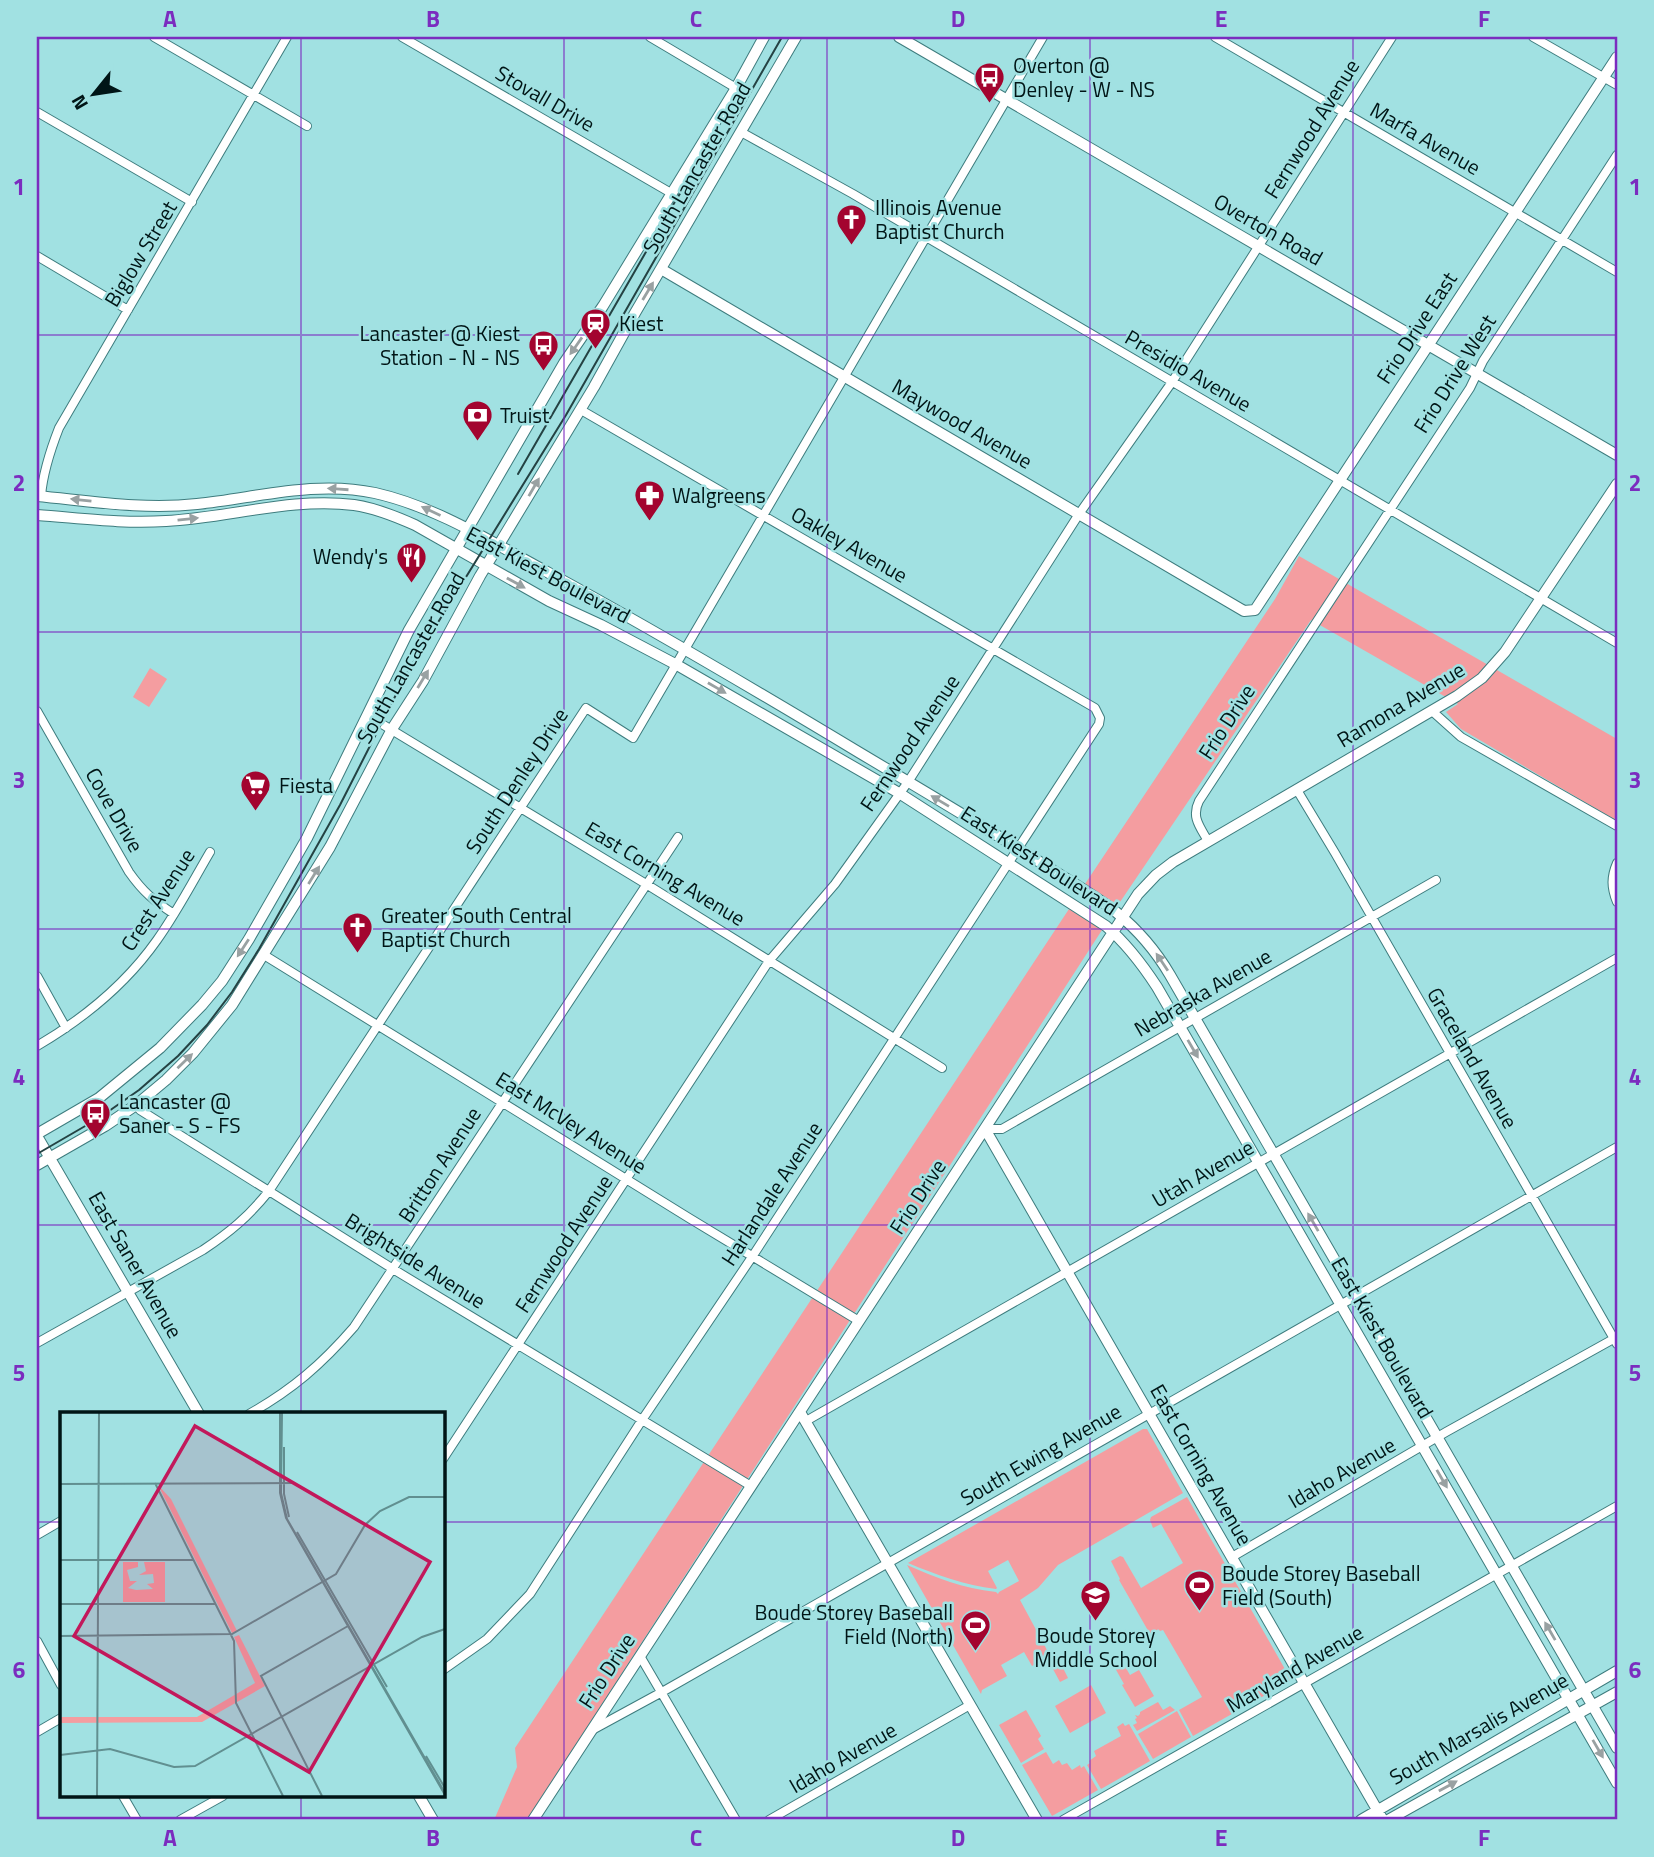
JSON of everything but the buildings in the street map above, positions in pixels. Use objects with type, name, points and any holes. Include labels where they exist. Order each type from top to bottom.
[{"type":"main road","name":"South Lancaster Road","points":[[37,1135],[99,1098],[129,1075],[181,1029],[222,981],[307,838],[409,630],[564,363],[603,306],[736,88],[764,37]]},
{"type":"main road","name":"South Lancaster Road","points":[[37,1165],[136,1105],[193,1053],[232,1005],[330,847],[392,729],[486,566],[581,410],[796,37]]},
{"type":"main road","name":"Overton Road","points":[[899,37],[1617,455]]},
{"type":"main road","name":"Frio Drive East","points":[[1244,611],[1255,610],[1617,57]]},
{"type":"main road","name":"Maywood Avenue","points":[[661,269],[1244,611]]},
{"type":"main road","name":"Ramona Avenue","points":[[1208,841],[1458,696],[1482,678],[1494,666],[1542,599],[1617,484]]},
{"type":"main road","name":"East Kiest Boulevard","points":[[39,496],[122,505],[163,506],[328,488],[370,492],[419,506],[499,546],[685,649],[1019,848],[1098,899],[1122,918],[1158,955],[1196,1018],[1617,1748]]},
{"type":"main road","points":[[38,515],[39,496]]},
{"type":"main road","name":"East Kiest Boulevard","points":[[38,515],[120,521],[165,521],[312,503],[356,505],[398,517],[556,605],[677,665],[899,793],[1094,917],[1113,932],[1142,964],[1180,1027],[1617,1783]]},
{"type":"main road","name":"Frio Drive","points":[[533,1820],[751,1486],[803,1416],[859,1321],[1138,894],[1173,862],[1208,841]]},
{"type":"main road","name":"East Corning Avenue","points":[[985,1129],[1380,1815]]},
{"type":"main road","name":"East Saner Avenue","points":[[37,1135],[198,1412]]},
{"type":"main road","points":[[803,1416],[1037,1820]]},
{"type":"main road","name":"South Marsalis Avenue","points":[[1361,1820],[1380,1815],[1617,1671]]},
{"type":"main road","name":"South Marsalis Avenue","points":[[1388,1820],[1617,1692]]},
{"type":"main road","points":[[420,1798],[433,1820]]},
{"type":"street","points":[[154,37],[307,126]]},
{"type":"street","name":"Biglow Street","points":[[39,496],[46,463],[59,428],[287,37]]},
{"type":"street","name":"Stovall Drive","points":[[402,37],[671,193]]},
{"type":"street","points":[[649,37],[736,88]]},
{"type":"street","name":"South Denley Drive","points":[[37,1343],[192,1256],[227,1234],[249,1215],[269,1191],[586,708],[633,738],[1043,37]]},
{"type":"street","name":"Marfa Avenue","points":[[1215,37],[1617,272]]},
{"type":"street","name":"Fernwood Avenue","points":[[444,1458],[769,961],[835,884],[908,782],[1079,514],[1172,382],[1392,37]]},
{"type":"street","points":[[1532,37],[1617,85]]},
{"type":"street","points":[[37,112],[192,202]]},
{"type":"street","name":"Presidio Avenue","points":[[741,132],[842,188],[1617,643]]},
{"type":"street","name":"Frio Drive West","points":[[1322,612],[1470,388],[1483,361],[1617,155]]},
{"type":"street","points":[[37,256],[128,310]]},
{"type":"street","name":"Oakley Avenue","points":[[581,410],[1098,712]]},
{"type":"street","name":"Frio Drive","points":[[1208,841],[1195,816],[1199,801],[1322,612]]},
{"type":"street","name":"Cove Drive","points":[[37,711],[129,872],[153,901],[174,914]]},
{"type":"street","points":[[1432,711],[1461,737],[1617,826]]},
{"type":"street","name":"Harlandale Avenue","points":[[444,1669],[487,1639],[530,1594],[1019,848],[1099,723],[1098,712]]},
{"type":"street","name":"East Corning Avenue","points":[[367,715],[942,1068]]},
{"type":"street","name":"Graceland Avenue","points":[[1297,790],[1616,1340]]},
{"type":"street","name":"Britton Avenue","points":[[252,1412],[293,1387],[314,1370],[354,1326],[678,837]]},
{"type":"street","name":"Crest Avenue","points":[[37,1046],[66,1028],[124,979],[157,940],[211,852]]},
{"type":"street","points":[[1617,863],[1611,876],[1617,902]]},
{"type":"street","name":"Nebraska Avenue","points":[[985,1129],[1002,1129],[1436,880]]},
{"type":"street","name":"East McVey Avenue","points":[[264,955],[859,1321]]},
{"type":"street","name":"Utah Avenue","points":[[803,1416],[1066,1272],[1617,958]]},
{"type":"street","points":[[37,976],[66,1028]]},
{"type":"street","name":"Brightside Avenue","points":[[136,1105],[393,1269],[751,1486]]},
{"type":"street","name":"South Ewing Avenue","points":[[591,1730],[1617,1147]]},
{"type":"street","name":"Idaho Avenue","points":[[1232,1557],[1438,1437],[1616,1340]]},
{"type":"street","name":"Maryland Avenue","points":[[1063,1820],[1617,1506]]},
{"type":"street","points":[[37,1535],[60,1522]]},
{"type":"street","points":[[37,1641],[60,1683]]},
{"type":"street","points":[[640,1656],[736,1820]]},
{"type":"street","name":"Idaho Avenue","points":[[769,1820],[970,1705]]},
{"type":"street","points":[[37,1732],[60,1719]]},
{"type":"street","points":[[124,1798],[137,1820]]},
{"type":"street","points":[[180,1820],[219,1798]]},
{"type":"shaded area","points":[[1299,556],[1617,739],[1617,821],[1461,729],[1446,712],[1458,704],[1311,620],[1118,905],[1085,884],[1275,599]]},
{"type":"shaded area","points":[[150,668],[167,679],[149,707],[133,697]]},
{"type":"shaded area","points":[[1069,909],[1102,930],[527,1820],[494,1820],[517,1767],[515,1748]]},
{"type":"shaded area","points":[[1147,1429],[1183,1493],[1058,1565],[1038,1588],[1020,1600],[1054,1663],[1059,1660],[1068,1678],[1060,1682],[1047,1658],[1032,1666],[1024,1652],[1001,1665],[1007,1676],[982,1690],[981,1694],[907,1565],[950,1582],[998,1594],[1019,1581],[1008,1560],[988,1571],[996,1589],[951,1579],[908,1563]]},
{"type":"shaded area","points":[[1187,1497],[1290,1678],[1290,1681],[1193,1736],[1179,1710],[1202,1697],[1163,1630],[1158,1629],[1154,1634],[1150,1634],[1111,1561],[1123,1557],[1141,1588],[1183,1563],[1161,1524],[1153,1528],[1150,1520]]},
{"type":"shaded area","points":[[1123,1663],[1130,1675],[1139,1670],[1154,1696],[1135,1707],[1115,1668]]},
{"type":"shaded area","points":[[1091,1685],[1106,1713],[1070,1733],[1055,1706]]},
{"type":"shaded area","points":[[1158,1702],[1163,1710],[1170,1706],[1175,1710],[1137,1731],[1133,1725],[1137,1723],[1135,1715],[1138,1716],[1140,1712]]},
{"type":"shaded area","points":[[1026,1710],[1041,1736],[1038,1739],[1044,1749],[1021,1763],[999,1725]]},
{"type":"shaded area","points":[[1177,1711],[1191,1737],[1153,1759],[1138,1734]]},
{"type":"shaded area","points":[[1123,1723],[1125,1726],[1129,1724],[1150,1761],[1101,1789],[1087,1765],[1096,1756],[1094,1751],[1121,1736],[1117,1727]]},
{"type":"shaded area","points":[[1046,1752],[1053,1764],[1059,1760],[1062,1765],[1067,1763],[1072,1770],[1080,1765],[1081,1768],[1084,1766],[1098,1790],[1052,1816],[1022,1765]]},
{"type":"tram line","points":[[37,1154],[99,1118],[139,1090],[178,1056],[207,1025],[232,992],[340,805],[408,671],[566,415],[782,37]]},
{"type":"tram line","points":[[518,474],[703,156]]},
{"type":"place","name":"Overton @ Denley - W - NS","points":[[990,105]]},
{"type":"place","name":"Illinois Avenue Baptist Church","points":[[852,247]]},
{"type":"place","name":"Kiest","points":[[596,351]]},
{"type":"place","name":"Lancaster @ Kiest Station - N - NS","points":[[543,373]]},
{"type":"place","name":"Truist","points":[[477,443]]},
{"type":"place","name":"Walgreens","points":[[649,523]]},
{"type":"place","name":"Wendy's","points":[[411,584]]},
{"type":"place","name":"Fiesta","points":[[256,813]]},
{"type":"place","name":"Greater South Central Baptist Church","points":[[358,955]]},
{"type":"place","name":"Lancaster @ Saner - S - FS","points":[[96,1141]]},
{"type":"place","name":"Boude Storey Baseball Field (South)","points":[[1199,1613]]},
{"type":"place","name":"Boude Storey Middle School","points":[[1096,1623]]},
{"type":"place","name":"Boude Storey Baseball Field (North)","points":[[976,1652]]}]
